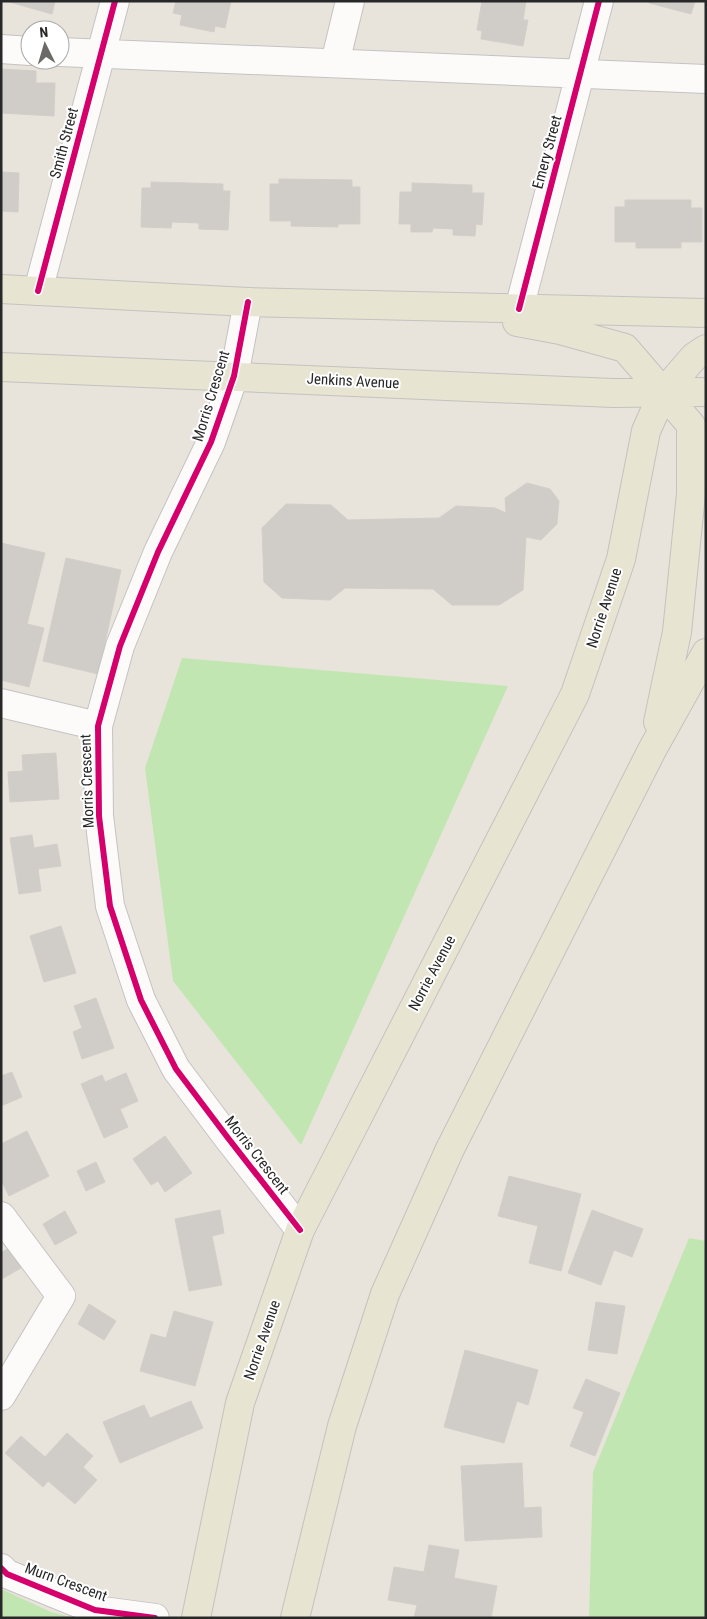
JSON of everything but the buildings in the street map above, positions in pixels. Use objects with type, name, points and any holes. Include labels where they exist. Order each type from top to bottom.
[{"type":"main road","points":[[1,289],[248,302],[706,314]]},
{"type":"main road","points":[[430,306],[560,330],[625,348],[691,425],[691,494],[677,632],[652,750]]},
{"type":"main road","name":"Norrie Avenue","points":[[196,1618],[240,1403],[300,1230],[575,694],[620,558],[646,431],[663,393],[694,357],[706,349]]},
{"type":"main road","name":"Jenkins Avenue","points":[[1,367],[613,393],[706,392]]},
{"type":"main road","points":[[295,1618],[342,1426],[385,1294],[450,1148],[652,750],[706,653]]},
{"type":"street","name":"Smith Street","points":[[38,291],[115,1]]},
{"type":"street","points":[[334,63],[350,1]]},
{"type":"street","name":"Emery Street","points":[[519,309],[599,1]]},
{"type":"street","points":[[1,49],[20,50]]},
{"type":"street","points":[[70,52],[706,79]]},
{"type":"street","name":"Morris Crescent","points":[[248,302],[234,376],[211,442],[158,552],[120,646],[98,726],[99,816],[110,906],[141,1000],[176,1069],[300,1230]]},
{"type":"street","points":[[1,703],[98,726]]},
{"type":"street","points":[[1,1216],[60,1296],[1,1396]]},
{"type":"street","name":"Murn Crescent","points":[[1,1568],[7,1574],[95,1610],[155,1618]]},
{"type":"green space","points":[[182,658],[508,686],[301,1145],[173,981],[145,768]]},
{"type":"green space","points":[[689,1238],[706,1241],[706,1618],[589,1618],[593,1472]]},
{"type":"green space","points":[[1,1589],[51,1612],[75,1618],[1,1618]]},
{"type":"cycle path","points":[[38,291],[115,1]]},
{"type":"cycle path","points":[[519,309],[599,1]]},
{"type":"cycle path","points":[[248,302],[234,376],[211,442],[158,552],[120,646],[98,726],[99,816],[110,906],[141,1000],[176,1069],[300,1230]]},
{"type":"cycle path","points":[[1,1568],[7,1574],[95,1610],[155,1618]]}]
